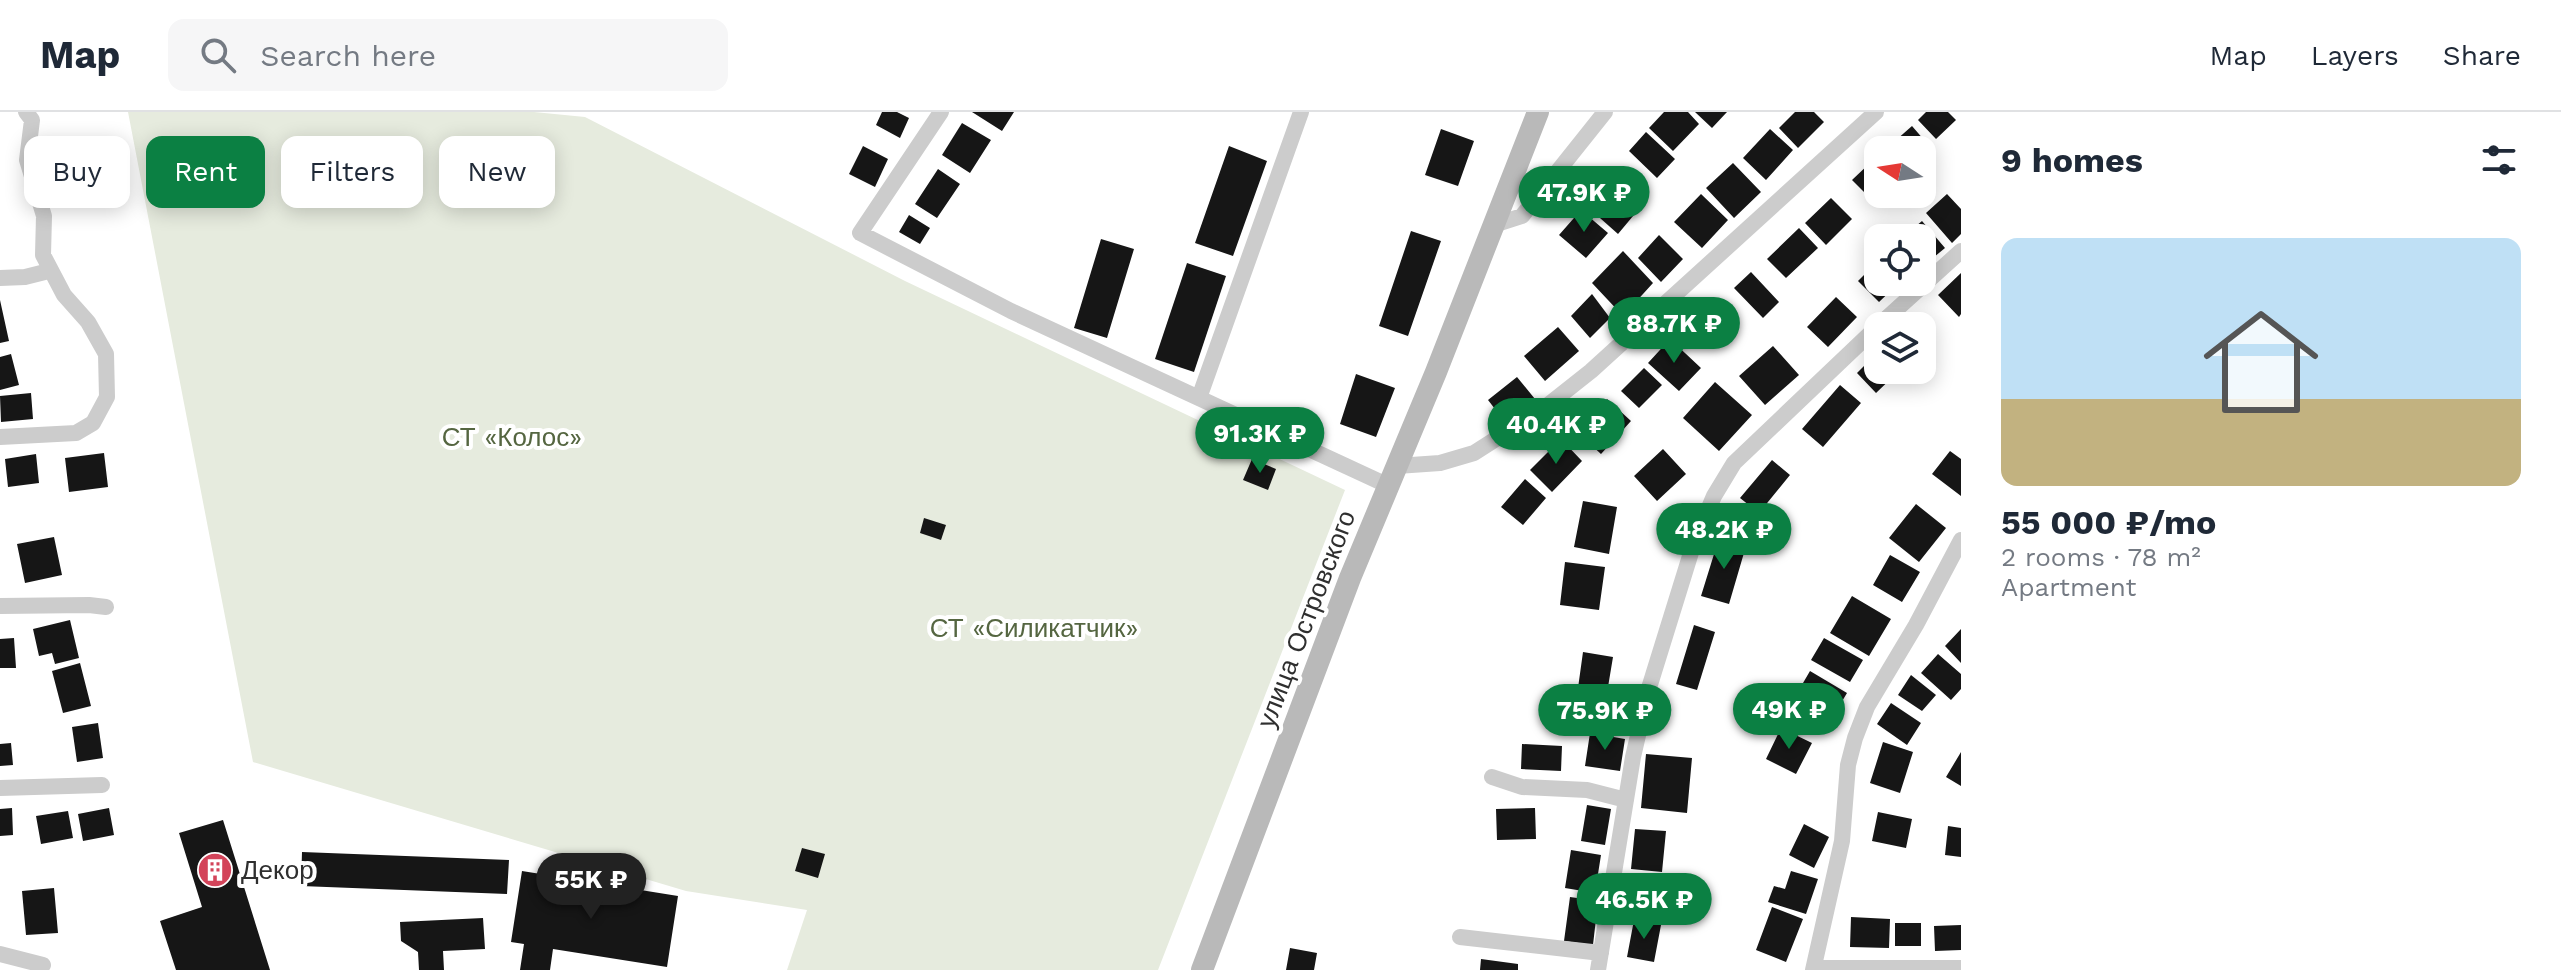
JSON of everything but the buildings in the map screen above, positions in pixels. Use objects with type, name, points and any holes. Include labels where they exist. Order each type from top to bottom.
[{"type":"street","points":[[0,437],[76,433],[93,423],[107,397],[106,354],[88,322],[64,295],[43,255],[44,216],[27,160],[32,120],[26,112]]},
{"type":"street","points":[[941,112],[860,233],[1011,311],[1199,398],[1393,476],[1474,453],[1543,409],[1591,371],[1876,112]]},
{"type":"street","points":[[1199,398],[1301,112]]},
{"type":"street","name":"улица Островского","points":[[1202,970],[1350,578],[1538,112]]},
{"type":"street","points":[[1494,225],[1522,216],[1605,112]]},
{"type":"street","points":[[1893,312],[1961,251]]},
{"type":"street","points":[[0,278],[25,277],[49,271]]},
{"type":"street","points":[[1460,937],[1600,962],[1626,800],[1649,688],[1694,543],[1714,496],[1734,463],[1864,339]]},
{"type":"street","points":[[1961,540],[1916,625],[1867,707],[1855,738],[1848,765],[1842,841],[1814,969],[1961,968]]},
{"type":"street","points":[[0,606],[106,607]]},
{"type":"street","points":[[1492,777],[1522,787],[1587,790],[1626,800]]},
{"type":"street","points":[[0,788],[102,785]]},
{"type":"street","points":[[0,954],[43,965]]},
{"type":"green space","points":[[128,112],[534,112],[585,117],[905,281],[1345,490],[1158,970],[787,970],[807,910],[686,891],[253,762],[146,208],[265,208],[265,136],[146,136],[146,206]]},
{"type":"place","name":"Декор","points":[[215,870]]},
{"type":"park label","name":"СТ «Колос»","points":[[512,437]]},
{"type":"park label","name":"СТ «Силикатчик»","points":[[1034,628]]}]
